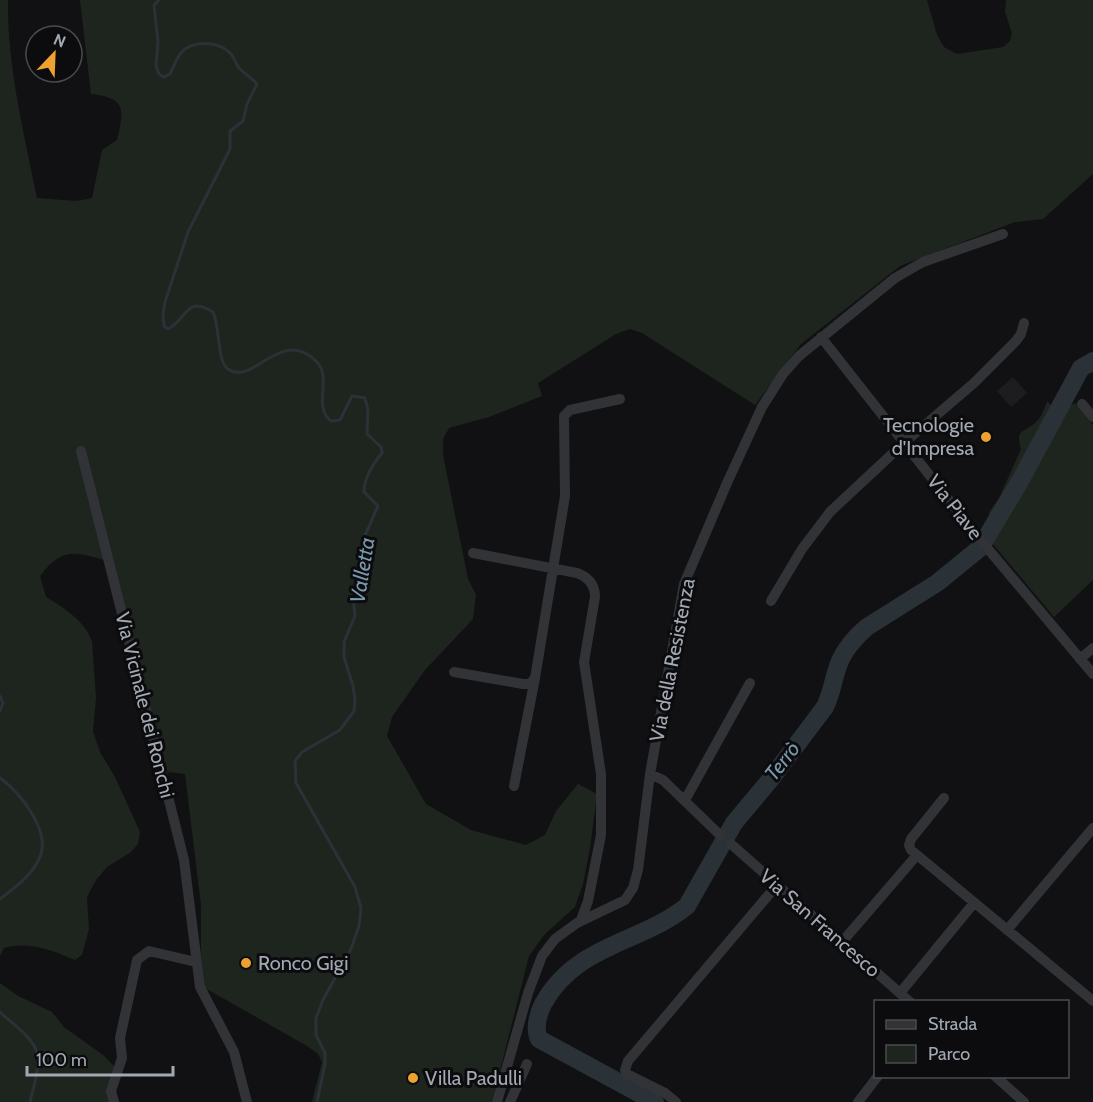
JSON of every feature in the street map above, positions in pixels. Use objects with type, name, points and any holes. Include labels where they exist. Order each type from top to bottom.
[{"type":"street","name":"Via della Resistenza","points":[[497,1102],[519,1020],[537,965],[552,942],[581,920],[621,903],[633,888],[639,870],[650,774],[680,601],[688,572],[762,407],[791,364],[821,337],[906,270],[1003,234]]},
{"type":"street","points":[[771,601],[819,524],[905,442],[975,383],[1016,341],[1024,323]]},
{"type":"street","name":"Via Piave","points":[[821,337],[978,537],[1093,674]]},
{"type":"street","points":[[514,786],[535,678],[565,496],[564,416],[570,410],[620,399]]},
{"type":"street","points":[[1082,404],[1093,417]]},
{"type":"street","name":"Via Vicinale dei Ronchi","points":[[81,451],[184,860],[200,987],[234,1052],[247,1102]]},
{"type":"street","points":[[473,553],[576,573],[586,577],[594,586],[595,593],[584,662],[602,774],[601,835],[588,901],[581,920]]},
{"type":"street","points":[[1080,659],[1093,648]]},
{"type":"street","points":[[454,672],[523,684],[530,684],[535,678]]},
{"type":"street","points":[[685,800],[750,683]]},
{"type":"street","points":[[650,774],[663,780],[720,835]]},
{"type":"street","points":[[944,798],[911,839],[910,847],[1093,1001]]},
{"type":"street","points":[[1007,930],[1093,828]]},
{"type":"street","name":"Via San Francesco","points":[[731,844],[908,1000]]},
{"type":"street","points":[[842,942],[917,855]]},
{"type":"street","points":[[676,1102],[665,1093],[627,1074],[625,1070],[628,1061],[777,885]]},
{"type":"street","points":[[900,993],[974,903]]},
{"type":"street","points":[[114,1102],[111,1091],[122,1058],[120,1038],[137,960],[148,951],[196,962]]},
{"type":"street","points":[[510,1102],[527,1064]]},
{"type":"street","points":[[858,1102],[877,1078]]},
{"type":"street","points":[[996,1078],[1024,1102]]},
{"type":"shaded area","points":[[1013,377],[1027,393],[1011,407],[997,391]]},
{"type":"green space","points":[[0,0],[8,0],[13,75],[37,198],[76,201],[92,198],[102,150],[117,140],[121,120],[120,107],[117,102],[91,94],[80,0],[927,0],[937,35],[944,47],[957,54],[1003,47],[1010,41],[1012,33],[1005,12],[1006,0],[1093,0],[1093,174],[1043,219],[1015,222],[900,266],[801,344],[755,405],[642,333],[630,329],[616,334],[538,383],[542,396],[489,417],[449,428],[443,439],[443,455],[468,579],[476,595],[473,619],[425,670],[392,717],[387,736],[426,804],[471,830],[526,845],[545,835],[556,811],[578,784],[597,794],[583,884],[575,907],[544,935],[529,956],[492,1102],[312,1102],[322,1062],[318,1054],[205,988],[201,953],[201,905],[185,774],[168,772],[153,750],[104,560],[84,555],[62,556],[40,576],[46,597],[79,621],[92,641],[96,698],[93,731],[100,752],[115,777],[140,832],[138,844],[131,852],[107,867],[96,880],[87,897],[89,929],[82,955],[75,960],[49,950],[31,946],[13,946],[4,948],[0,956]]},
{"type":"green space","points":[[1047,401],[1055,409],[1022,473],[988,528],[989,512],[999,498],[1021,449],[1020,434],[1037,421]]},
{"type":"green space","points":[[1075,403],[1093,425],[1093,580],[1054,617],[988,538],[1045,448],[1046,436],[1054,420]]},
{"type":"green space","points":[[0,983],[18,996],[52,1012],[64,1027],[103,1055],[116,1068],[113,1102],[0,1102]]},
{"type":"waterway","name":"Valletta","points":[[159,0],[154,5],[158,42],[156,66],[159,74],[164,77],[170,74],[185,49],[197,44],[211,44],[229,52],[239,68],[257,84],[247,104],[243,121],[230,131],[230,149],[188,232],[165,302],[164,326],[168,329],[175,325],[192,307],[204,307],[213,312],[224,365],[238,372],[247,370],[279,353],[291,350],[303,352],[316,361],[321,368],[322,400],[326,415],[331,421],[340,420],[352,396],[365,398],[368,410],[367,434],[381,447],[382,453],[370,471],[364,486],[364,492],[378,506],[363,540],[366,560],[353,595],[355,616],[344,642],[344,657],[353,686],[354,711],[340,730],[302,752],[295,761],[296,783],[355,887],[361,908],[359,926],[351,949],[323,1000],[316,1018],[316,1035],[325,1053],[317,1102]]},
{"type":"waterway","name":"Terrò","points":[[655,1102],[539,1039],[537,1021],[543,1004],[557,984],[573,969],[610,947],[669,919],[687,906],[734,823],[825,707],[840,660],[850,644],[867,627],[937,583],[980,548],[1019,483],[1081,368],[1093,361]]},
{"type":"waterway","points":[[0,696],[3,703],[0,711]]},
{"type":"waterway","points":[[0,778],[16,792],[31,812],[41,833],[42,844],[41,854],[34,868],[24,880],[0,899]]},
{"type":"waterway","points":[[0,1012],[25,1034],[36,1050],[38,1069],[30,1102]]},
{"type":"place","name":"Tecnologie d'Impresa","points":[[986,437]]},
{"type":"place","name":"Ronco Gigi","points":[[246,963]]},
{"type":"place","name":"Villa Padulli","points":[[413,1078]]}]
